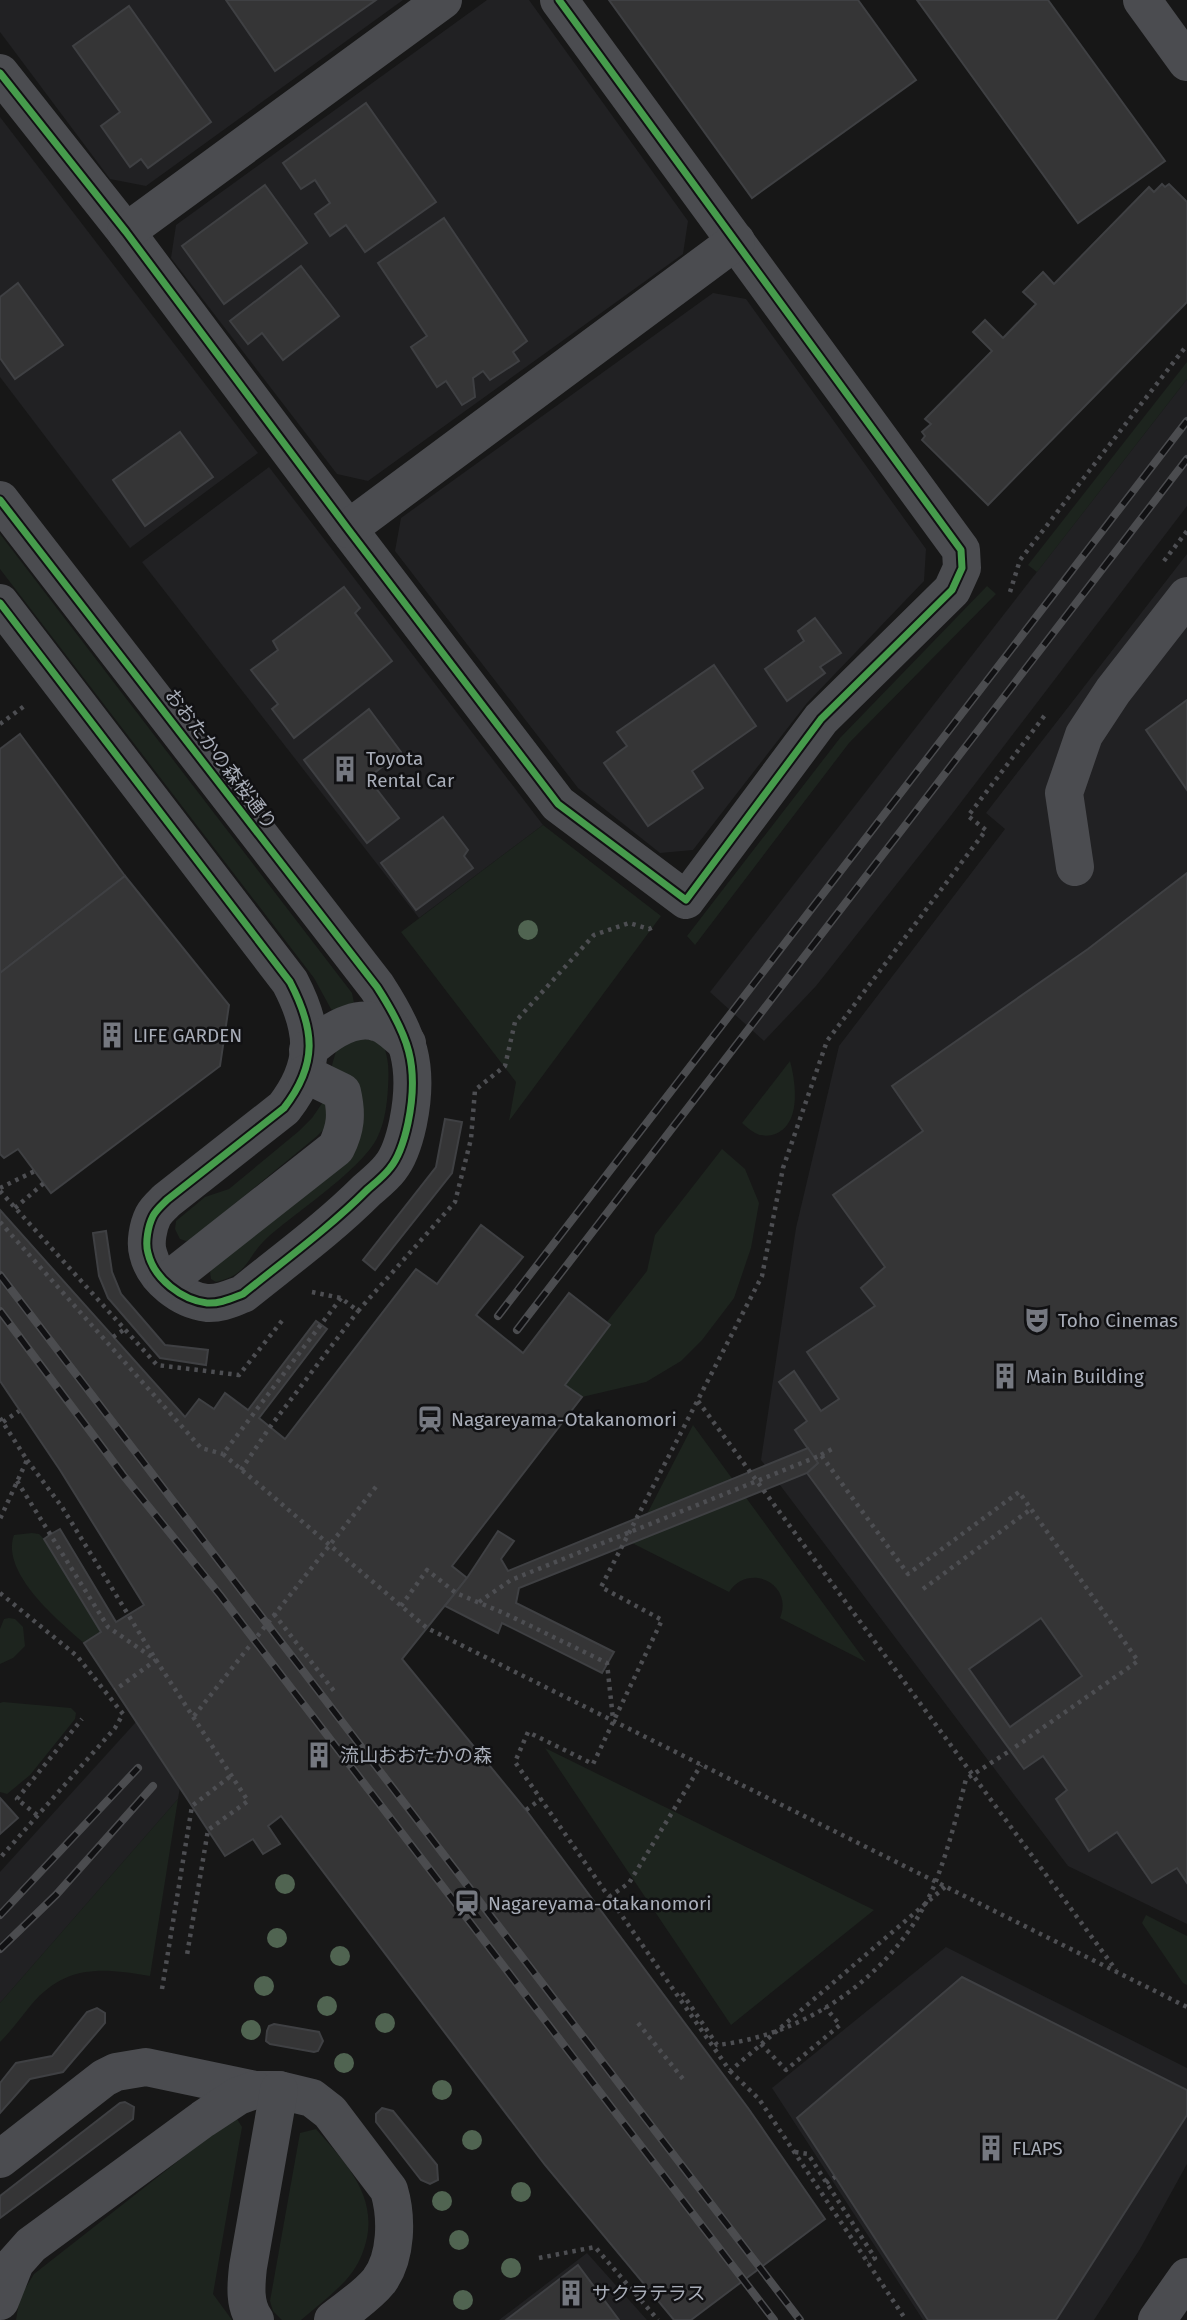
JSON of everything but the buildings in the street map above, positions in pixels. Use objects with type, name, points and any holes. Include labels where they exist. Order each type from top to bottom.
[{"type":"street","points":[[126,232],[443,0]]},
{"type":"street","points":[[0,73],[126,232],[558,804],[686,900],[821,719],[952,590],[962,568],[961,550],[736,242],[578,47],[559,0]]},
{"type":"street","points":[[1142,0],[1187,62]]},
{"type":"street","points":[[348,529],[654,284],[736,242]]},
{"type":"street","name":"おおたかの森桜通り","points":[[0,500],[377,987],[400,1022],[407,1043],[414,1077],[412,1104],[405,1136],[392,1166],[343,1214],[243,1294],[209,1303],[179,1294],[166,1282]]},
{"type":"street","points":[[1075,867],[1064,793],[1084,735],[1113,691],[1187,596]]},
{"type":"street","points":[[0,603],[290,982],[302,1006],[308,1029],[307,1062]]},
{"type":"street","points":[[307,1062],[342,1092],[346,1112],[345,1132],[336,1149],[166,1282],[147,1253],[153,1214],[284,1108],[297,1091],[307,1062],[325,1034],[338,1027],[367,1021],[386,1027],[407,1043]]},
{"type":"street","points":[[0,2159],[95,2083],[116,2072],[146,2067],[162,2069],[312,2098],[330,2112],[389,2190],[394,2206],[390,2258],[381,2279],[333,2320]]},
{"type":"street","points":[[0,2301],[15,2263],[32,2245],[203,2119],[238,2096],[267,2090]]},
{"type":"street","points":[[255,2320],[250,2313],[246,2291],[267,2090]]},
{"type":"street","points":[[1157,2320],[1187,2277]]},
{"type":"path","points":[[1010,593],[1020,560],[1187,345]]},
{"type":"path","points":[[1162,564],[1187,531]]},
{"type":"path","points":[[0,724],[29,702]]},
{"type":"path","points":[[906,2320],[759,2099],[730,2071],[515,1762],[528,1732],[593,1764],[662,1620],[601,1587],[762,1276],[783,1168],[827,1041],[986,831],[968,816],[1052,706]]},
{"type":"path","points":[[475,1090],[505,1066],[516,1022],[594,935],[629,923],[649,929],[653,927]]},
{"type":"path","points":[[35,1171],[0,1190],[48,1245]]},
{"type":"path","points":[[15,1208],[44,1183]]},
{"type":"path","points":[[0,1222],[201,1448],[223,1454],[427,1628],[1187,2007]]},
{"type":"path","points":[[223,1454],[341,1298]]},
{"type":"path","points":[[241,1470],[270,1427],[358,1311]]},
{"type":"path","points":[[113,1337],[125,1329]]},
{"type":"path","points":[[698,1401],[1117,1972]]},
{"type":"path","points":[[19,1411],[1,1420],[62,1507],[156,1660],[248,1801],[208,1829],[187,1955]]},
{"type":"path","points":[[479,1602],[511,1580],[832,1449]]},
{"type":"path","points":[[682,1993],[717,2045],[746,2042],[800,2023],[858,1986],[904,1938],[933,1888],[953,1832],[966,1779],[1011,1751],[1138,1661],[1019,1492],[908,1574],[821,1455]]},
{"type":"path","points":[[0,1519],[27,1460]]},
{"type":"path","points":[[17,1481],[108,1627],[156,1660]]},
{"type":"path","points":[[194,1716],[379,1483]]},
{"type":"path","points":[[923,1589],[1031,1509]]},
{"type":"path","points":[[401,1606],[427,1570],[456,1593],[607,1663],[614,1721]]},
{"type":"path","points":[[0,1593],[77,1656],[123,1714],[115,1728],[0,1858]]},
{"type":"path","points":[[274,1614],[334,1691]]},
{"type":"path","points":[[115,1690],[156,1660]]},
{"type":"path","points":[[37,1815],[17,1799],[82,1719]]},
{"type":"path","points":[[609,1897],[629,1882],[701,1765]]},
{"type":"path","points":[[162,1989],[192,1806],[232,1775]]},
{"type":"path","points":[[526,1810],[541,1799]]},
{"type":"path","points":[[730,2071],[945,1887]]},
{"type":"path","points":[[761,2044],[786,2070],[840,2025],[825,2007]]},
{"type":"path","points":[[638,2023],[683,2080]]},
{"type":"path","points":[[711,2058],[718,2053]]},
{"type":"path","points":[[795,2152],[808,2154],[875,2258],[868,2262]]},
{"type":"path","points":[[826,2183],[835,2178]]},
{"type":"path","points":[[539,2258],[595,2247],[658,2320]]},
{"type":"shaded area","points":[[0,0],[403,0],[146,186],[110,179],[0,32]]},
{"type":"shaded area","points":[[487,0],[529,0],[688,221],[683,254],[368,481],[337,474],[171,258],[176,225]]},
{"type":"shaded area","points":[[0,117],[258,453],[130,548],[0,377]]},
{"type":"shaded area","points":[[713,293],[746,299],[926,549],[924,581],[807,703],[693,850],[660,853],[578,788],[395,551],[401,518]]},
{"type":"shaded area","points":[[1187,362],[1187,379],[1037,572],[1028,565]]},
{"type":"shaded area","points":[[1187,379],[1187,506],[949,818],[816,986],[764,1041],[710,992]]},
{"type":"shaded area","points":[[269,467],[543,825],[419,918],[142,562]]},
{"type":"shaded area","points":[[0,534],[352,993],[354,1003],[336,1012],[331,1009],[314,978],[0,569]]},
{"type":"shaded area","name":"Main Building","points":[[1187,554],[1187,1924],[1068,1866],[761,1460],[796,1228],[839,1046],[1005,829],[986,813]]},
{"type":"shaded area","points":[[987,586],[996,594],[849,743],[695,945],[687,936],[840,738]]},
{"type":"shaded area","points":[[543,825],[661,916],[509,1121],[516,1082],[401,932]]},
{"type":"shaded area","points":[[340,1037],[382,1041],[387,1059],[388,1081],[385,1112],[378,1136],[359,1162],[267,1238],[242,1270],[216,1282],[211,1279],[212,1267],[362,1131],[364,1115],[361,1102],[333,1073],[332,1065]]},
{"type":"shaded area","points":[[790,1061],[795,1092],[792,1114],[782,1130],[763,1136],[742,1123]]},
{"type":"shaded area","points":[[325,1099],[328,1099],[327,1126],[316,1137],[192,1239],[180,1239],[175,1229],[176,1221],[205,1197],[229,1189],[299,1131]]},
{"type":"shaded area","points":[[722,1149],[745,1169],[759,1203],[751,1248],[734,1298],[702,1340],[681,1361],[646,1382],[582,1397],[565,1385],[610,1325],[607,1322],[647,1271],[655,1235]]},
{"type":"shaded area","points":[[693,1425],[866,1662],[780,1618],[783,1606],[781,1595],[767,1581],[747,1579],[729,1592],[632,1543]]},
{"type":"shaded area","points":[[39,1534],[44,1539],[101,1632],[84,1643],[48,1610],[24,1580],[16,1565],[12,1550],[14,1535]]},
{"type":"shaded area","points":[[4,1619],[15,1619],[23,1627],[25,1646],[13,1658],[0,1664],[0,1629]]},
{"type":"shaded area","points":[[0,1703],[71,1708],[76,1713],[75,1719],[30,1775],[7,1794],[0,1792]]},
{"type":"shaded area","points":[[136,1722],[180,1787],[178,1799],[0,2003],[0,1872]]},
{"type":"shaded area","points":[[545,1748],[874,1910],[731,2025]]},
{"type":"shaded area","points":[[178,1799],[150,1976],[100,1971],[71,1976],[44,1992],[0,2042],[0,2003]]},
{"type":"shaded area","points":[[1146,1915],[1187,1936],[1187,1985],[1142,1923]]},
{"type":"shaded area","name":"FLAPS","points":[[946,1947],[1187,2068],[1187,2164],[1140,2249],[1094,2320],[923,2320],[772,2088]]},
{"type":"shaded area","points":[[233,2118],[237,2119],[242,2127],[213,2294],[232,2320],[16,2320],[20,2297],[34,2274]]},
{"type":"shaded area","points":[[316,2129],[347,2166],[363,2194],[368,2225],[366,2242],[356,2267],[335,2291],[301,2320],[282,2320],[273,2311],[270,2301],[300,2133]]},
{"type":"shaded area","name":"サクラテラス","points":[[587,2253],[647,2320],[499,2320]]},
{"type":"railway","points":[[498,1316],[1187,421]]},
{"type":"railway","points":[[517,1330],[1187,459]]},
{"type":"railway","points":[[0,1275],[800,2320]]},
{"type":"railway","points":[[0,1311],[123,1475],[220,1595],[774,2320]]},
{"type":"railway","points":[[0,1915],[138,1768]]},
{"type":"railway","points":[[0,1949],[56,1895],[153,1786]]},
{"type":"cycle path","points":[[0,73],[126,232],[558,804],[686,900],[821,719],[952,590],[962,568],[961,550],[559,0]]},
{"type":"cycle path","points":[[0,500],[377,987],[397,1020],[409,1051],[413,1084],[408,1123],[397,1158],[390,1168],[306,1244],[243,1294],[226,1300],[212,1303],[198,1301],[170,1287],[156,1271],[148,1253],[150,1225],[153,1216],[167,1200],[284,1108],[303,1076],[307,1061],[309,1046],[304,1016],[290,982],[0,603]]},
{"type":"place","name":"Toyota Rental Car","points":[[345,769]]},
{"type":"place","name":"LIFE GARDEN","points":[[112,1035]]},
{"type":"place","name":"Toho Cinemas","points":[[1037,1320]]},
{"type":"place","name":"Main Building","points":[[1005,1376]]},
{"type":"place","name":"Nagareyama-Otakanomori","points":[[430,1419]]},
{"type":"place","name":"流山おおたかの森","points":[[319,1755]]},
{"type":"place","name":"Nagareyama-otakanomori","points":[[467,1903]]},
{"type":"place","name":"FLAPS","points":[[991,2148]]},
{"type":"place","name":"サクラテラス","points":[[571,2293]]}]
